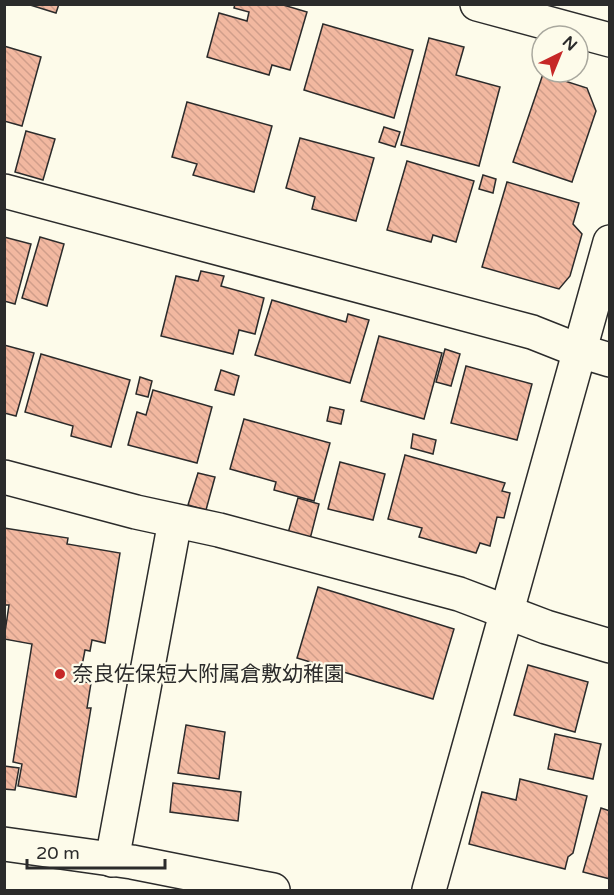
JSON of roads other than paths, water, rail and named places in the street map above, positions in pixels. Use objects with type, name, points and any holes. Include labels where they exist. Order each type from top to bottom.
[{"type":"street","points":[[477,4],[609,40]]},
{"type":"street","points":[[4,191],[532,332],[595,356]]},
{"type":"street","points":[[429,891],[507,612],[595,356],[609,242]]},
{"type":"street","points":[[4,477],[136,512],[219,530],[459,594],[546,627],[609,646]]},
{"type":"street","points":[[112,860],[175,521]]},
{"type":"street","points":[[4,844],[143,864],[273,891]]},
{"type":"place","name":"奈良佐保短大附属倉敷幼稚園","points":[[60,674]]}]
